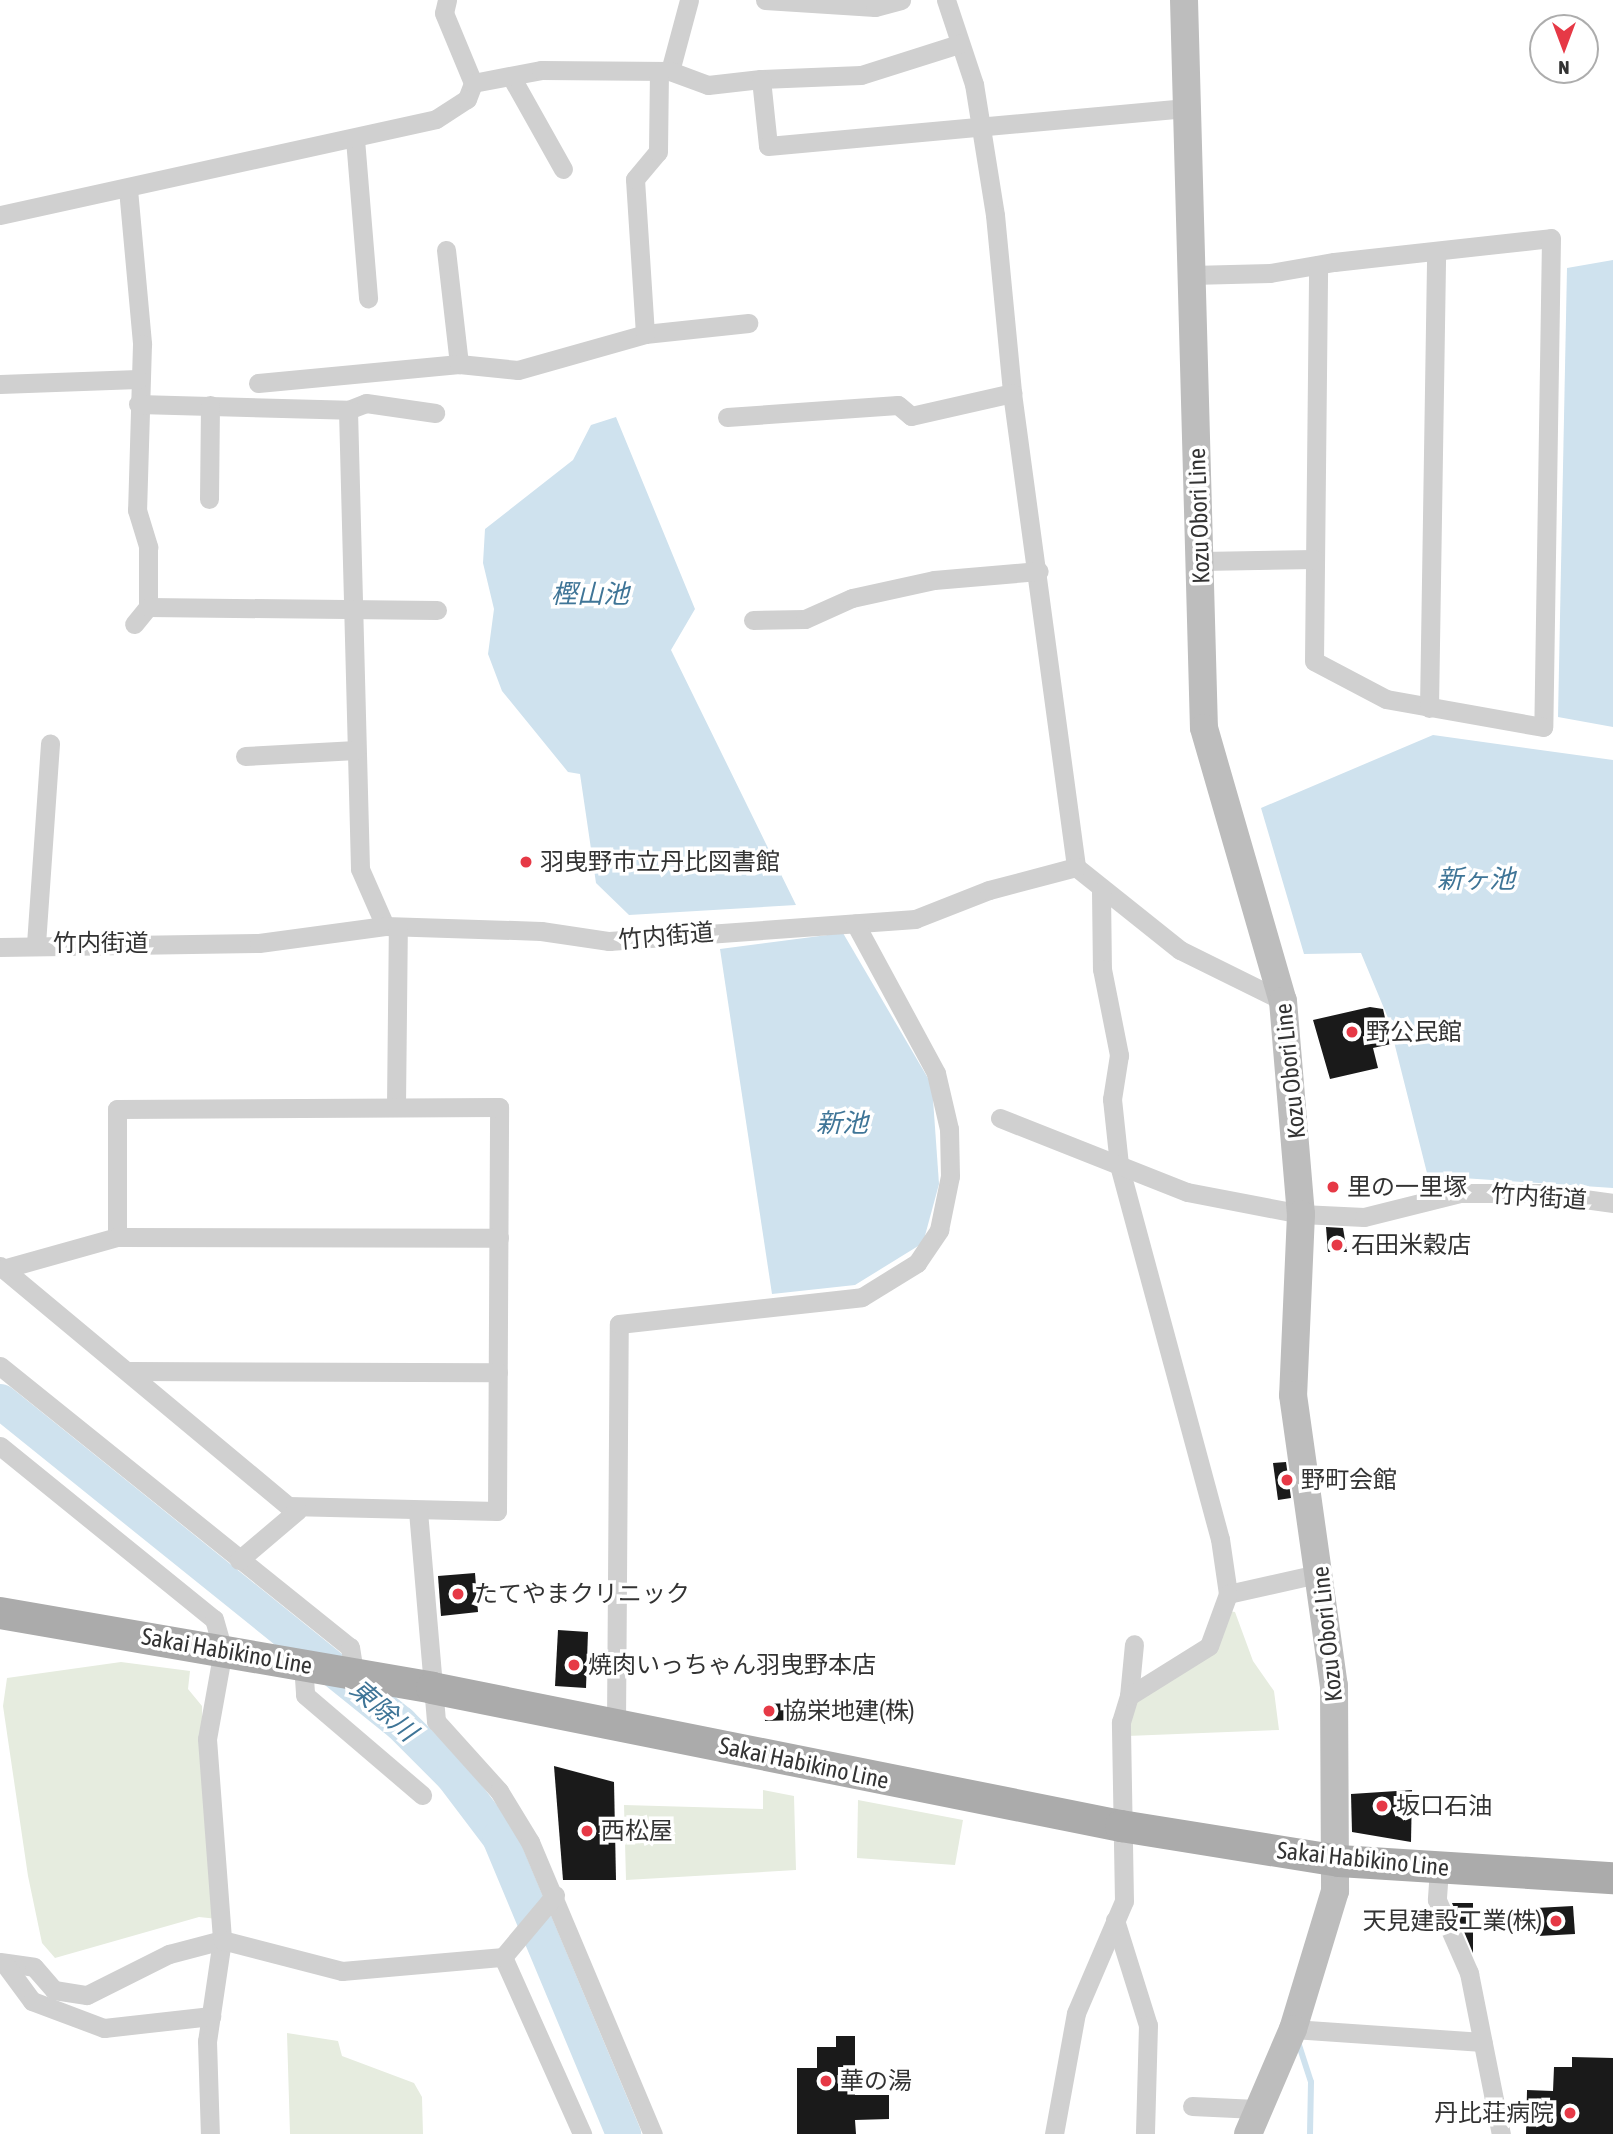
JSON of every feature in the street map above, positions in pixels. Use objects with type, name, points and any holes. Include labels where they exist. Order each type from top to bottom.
[{"type":"main road","name":"Kozu Obori Line","points":[[1184,0],[1208,750],[1283,1001],[1301,1214],[1293,1395],[1322,1573],[1334,1686],[1339,1861],[1293,2029],[1252,2122]]},
{"type":"main road","name":"Sakai Habikino Line","points":[[0,1612],[260,1657],[302,1674],[361,1668],[432,1688],[1121,1826],[1339,1861],[1613,1878]]},
{"type":"street","points":[[0,215],[128,189],[436,119],[467,99],[473,83],[444,13],[447,0]]},
{"type":"street","points":[[645,334],[635,179],[658,152],[664,71],[689,0]]},
{"type":"street","points":[[765,0],[875,7],[901,0]]},
{"type":"street","points":[[946,0],[981,128],[1012,393],[1039,571],[1076,867],[1101,891],[1180,950],[1283,1001]]},
{"type":"street","points":[[473,83],[513,80],[541,71],[664,71],[708,85],[761,79],[861,75],[959,44]]},
{"type":"street","points":[[761,79],[768,146],[1186,107]]},
{"type":"street","points":[[513,80],[564,169]]},
{"type":"street","points":[[355,139],[368,298]]},
{"type":"street","points":[[128,189],[142,344],[138,379],[137,510],[148,547],[148,607],[134,624]]},
{"type":"street","points":[[1191,275],[1318,265],[1551,238],[1543,727],[1386,699],[1314,661],[1318,265]]},
{"type":"street","points":[[446,250],[459,364]]},
{"type":"street","points":[[1429,708],[1436,251]]},
{"type":"street","points":[[258,383],[459,364],[518,370],[645,334],[748,323]]},
{"type":"street","points":[[0,384],[138,379]]},
{"type":"street","points":[[727,417],[898,405],[911,416],[1012,393]]},
{"type":"street","points":[[138,404],[348,410],[366,403],[435,413]]},
{"type":"street","points":[[209,499],[210,405]]},
{"type":"street","points":[[348,410],[351,612],[360,869],[391,927],[396,1106]]},
{"type":"street","points":[[1201,561],[1314,559]]},
{"type":"street","points":[[753,620],[805,619],[852,598],[934,580],[1039,571]]},
{"type":"street","points":[[148,607],[351,612],[437,610]]},
{"type":"street","points":[[36,944],[50,743]]},
{"type":"street","points":[[245,756],[356,750]]},
{"type":"street","name":"竹内街道","points":[[0,947],[36,944],[259,943],[391,927],[541,931],[609,942],[915,919],[989,890],[1076,867]]},
{"type":"street","points":[[1101,891],[1102,969],[1119,1055],[1112,1099],[1119,1165],[1220,1539],[1228,1594],[1209,1646],[1129,1696]]},
{"type":"street","points":[[616,1724],[619,1324],[862,1297],[917,1263],[939,1230],[950,1176],[949,1129],[936,1073],[855,923]]},
{"type":"street","points":[[2,1267],[298,1510],[496,1511],[499,1107],[117,1109],[117,1237]]},
{"type":"street","name":"竹内街道","points":[[1000,1118],[1187,1192],[1301,1214],[1364,1217],[1460,1193],[1541,1193],[1613,1203]]},
{"type":"street","points":[[2,1267],[117,1237],[499,1238]]},
{"type":"street","points":[[0,1366],[239,1560],[361,1668]]},
{"type":"street","points":[[130,1371],[498,1372]]},
{"type":"street","points":[[0,1446],[214,1619],[223,1650],[207,1739],[222,1940],[211,2016],[210,2134]]},
{"type":"street","points":[[239,1560],[298,1510]]},
{"type":"street","points":[[418,1511],[436,1721],[499,1791],[555,1895],[653,2134]]},
{"type":"street","points":[[1228,1594],[1322,1573]]},
{"type":"street","points":[[1054,2134],[1076,2013],[1124,1901],[1121,1722],[1129,1696],[1134,1644]]},
{"type":"street","points":[[302,1674],[305,1695],[422,1795]]},
{"type":"street","points":[[1439,1869],[1437,1900],[1469,1973],[1501,2134]]},
{"type":"street","points":[[2,1962],[34,1967],[54,1990],[88,1995],[169,1954],[222,1940],[342,1971],[503,1957],[555,1895]]},
{"type":"street","points":[[1115,1920],[1148,2025],[1145,2134]]},
{"type":"street","points":[[503,1957],[582,2134]]},
{"type":"street","points":[[2,1962],[32,2001],[104,2028],[211,2016]]},
{"type":"street","points":[[1293,2029],[1483,2042]]},
{"type":"street","points":[[1192,2106],[1252,2122]]},
{"type":"shaded area","points":[[1228,1611],[1235,1612],[1253,1661],[1274,1691],[1279,1730],[1127,1736],[1128,1714],[1139,1696],[1176,1672]]},
{"type":"shaded area","points":[[121,1662],[190,1671],[188,1689],[202,1706],[204,1813],[218,1919],[199,1917],[55,1958],[42,1943],[28,1876],[3,1706],[7,1678]]},
{"type":"shaded area","points":[[763,1790],[794,1796],[796,1870],[626,1880],[624,1805],[763,1809]]},
{"type":"shaded area","points":[[858,1800],[963,1820],[955,1865],[857,1858]]},
{"type":"shaded area","points":[[287,2033],[338,2041],[342,2056],[414,2083],[422,2097],[423,2134],[290,2134]]},
{"type":"water","points":[[1613,260],[1613,727],[1558,717],[1567,268]]},
{"type":"water","name":"樫山池","points":[[616,417],[695,609],[671,650],[796,905],[629,915],[596,883],[580,774],[568,772],[502,691],[488,654],[494,609],[483,563],[485,529],[573,460],[591,425]]},
{"type":"water","name":"新ヶ池","points":[[1433,735],[1613,760],[1613,1188],[1462,1178],[1430,1185],[1388,1018],[1361,953],[1304,954],[1261,808]]},
{"type":"water","name":"新池","points":[[843,933],[932,1085],[939,1184],[923,1243],[855,1285],[772,1294],[720,949]]},
{"type":"building","name":"野公民館","points":[[1370,1007],[1383,1009],[1391,1044],[1373,1048],[1378,1068],[1330,1079],[1313,1020]]},
{"type":"building","name":"石田米穀店","points":[[1326,1227],[1343,1228],[1347,1252],[1328,1252]]},
{"type":"building","points":[[1286,1462],[1291,1498],[1278,1500],[1273,1463]]},
{"type":"building","name":"たてやまクリニック","points":[[475,1573],[478,1612],[441,1616],[438,1576]]},
{"type":"building","name":"焼肉いっちゃん羽曳野本店","points":[[558,1630],[588,1632],[586,1688],[555,1686]]},
{"type":"building","name":"協栄地建(株)","points":[[794,1703],[795,1720],[765,1721],[764,1704]]},
{"type":"building","name":"西松屋","points":[[554,1766],[614,1782],[616,1880],[563,1880]]},
{"type":"building","name":"坂口石油","points":[[1412,1790],[1411,1842],[1352,1832],[1351,1794]]},
{"type":"building","points":[[1452,1903],[1473,1903],[1473,1953]]},
{"type":"building","name":"天見建設工業(株)","points":[[1573,1906],[1575,1934],[1538,1936],[1536,1908]]},
{"type":"building","name":"華の湯","points":[[836,2036],[855,2036],[855,2095],[889,2095],[889,2119],[855,2120],[856,2134],[797,2134],[797,2068],[817,2068],[817,2047],[836,2047]]},
{"type":"building","name":"丹比荘病院","points":[[1572,2057],[1613,2058],[1613,2134],[1526,2134],[1527,2090],[1553,2091],[1554,2067],[1572,2067]]},
{"type":"waterway","name":"東除川","points":[[0,1401],[400,1723],[452,1775],[499,1837],[623,2134]]},
{"type":"waterway","points":[[1298,2042],[1311,2082],[1310,2134]]},
{"type":"place","name":"羽曳野市立丹比図書館","points":[[526,862]]},
{"type":"place","name":"野公民館","points":[[1352,1032]]},
{"type":"place","name":"里の一里塚","points":[[1333,1187]]},
{"type":"place","name":"石田米穀店","points":[[1337,1245]]},
{"type":"place","name":"野町会館","points":[[1287,1480]]},
{"type":"place","name":"たてやまクリニック","points":[[458,1594]]},
{"type":"place","name":"焼肉いっちゃん羽曳野本店","points":[[574,1665]]},
{"type":"place","name":"協栄地建(株)","points":[[769,1711]]},
{"type":"place","name":"坂口石油","points":[[1382,1806]]},
{"type":"place","name":"西松屋","points":[[587,1831]]},
{"type":"place","name":"天見建設工業(株)","points":[[1556,1921]]},
{"type":"place","name":"華の湯","points":[[826,2081]]},
{"type":"place","name":"丹比荘病院","points":[[1570,2113]]}]
